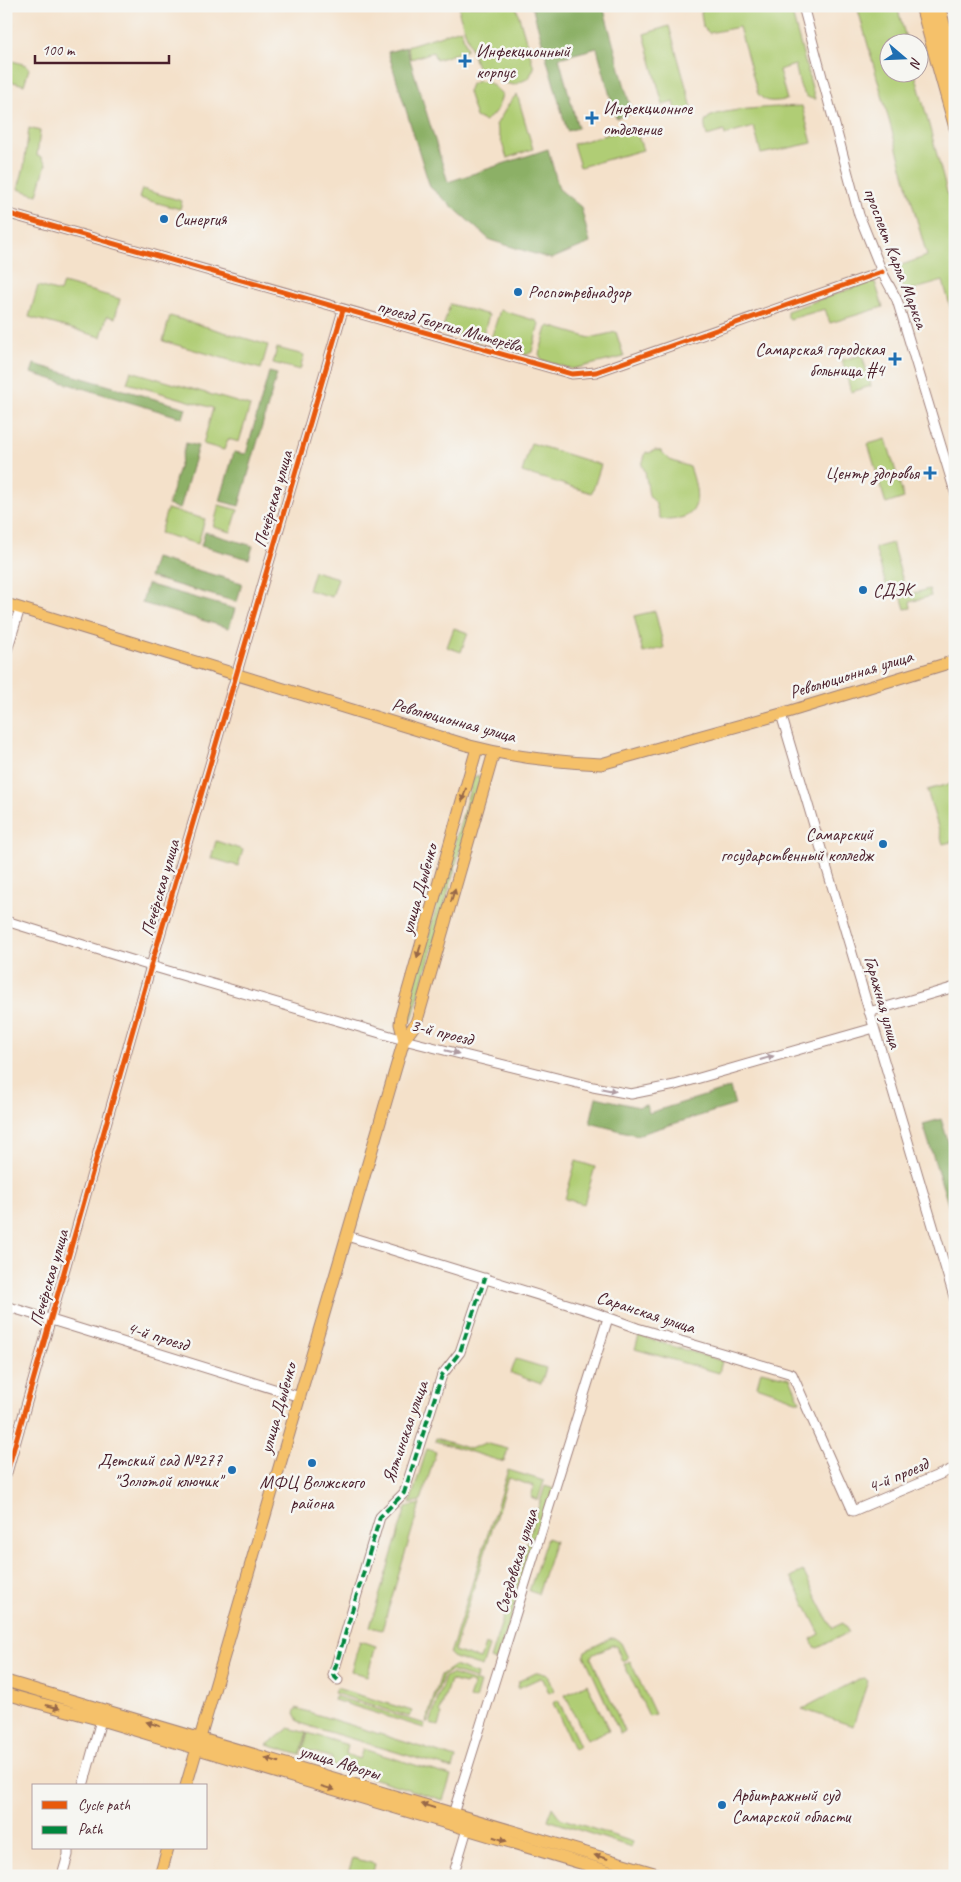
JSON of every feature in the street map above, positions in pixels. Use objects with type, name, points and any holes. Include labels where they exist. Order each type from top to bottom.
[{"type":"main road","points":[[921,6],[955,128]]},
{"type":"main road","points":[[930,6],[955,96]]},
{"type":"main road","points":[[939,6],[955,63]]},
{"type":"main road","name":"Революционная улица","points":[[6,604],[477,748],[578,763],[601,764],[781,714],[955,661]]},
{"type":"main road","name":"улица Дыбенко","points":[[404,1040],[400,1024],[477,748]]},
{"type":"main road","name":"улица Дыбенко","points":[[187,1784],[404,1040],[418,1017],[494,752]]},
{"type":"main road","name":"улица Авроры","points":[[6,1681],[467,1829],[624,1876]]},
{"type":"main road","name":"улица Авроры","points":[[6,1694],[199,1744],[453,1814],[664,1876]]},
{"type":"main road","points":[[160,1876],[167,1850]]},
{"type":"street","name":"проспект Карла Маркса","points":[[803,6],[859,215],[882,272],[897,300],[955,492]]},
{"type":"street","name":"проезд Георгия Митерёва","points":[[6,213],[572,374],[596,372],[882,272]]},
{"type":"street","name":"Печёрская улица","points":[[6,1476],[52,1320],[151,966],[342,310]]},
{"type":"street","points":[[6,654],[20,608]]},
{"type":"street","name":"Гаражная улица","points":[[781,714],[955,1300]]},
{"type":"street","name":"3-й проезд","points":[[6,921],[151,966],[404,1040],[592,1087],[631,1094],[675,1085],[874,1028]]},
{"type":"street","points":[[869,1012],[955,987]]},
{"type":"street","points":[[400,1024],[413,1027]]},
{"type":"street","name":"Саранская улица","points":[[347,1236],[792,1374],[853,1511]]},
{"type":"street","name":"Ялтинская улица","points":[[338,1680],[333,1676],[380,1517],[404,1493],[442,1375],[460,1352],[485,1278]]},
{"type":"street","name":"4-й проезд","points":[[6,1306],[300,1397]]},
{"type":"street","name":"Съездовская улица","points":[[453,1814],[608,1318]]},
{"type":"street","name":"4-й проезд","points":[[853,1511],[955,1468]]},
{"type":"street","points":[[84,1784],[101,1720]]},
{"type":"street","points":[[453,1876],[467,1829]]},
{"type":"street","points":[[62,1876],[68,1850]]},
{"type":"green space","points":[[460,6],[516,6],[534,68],[529,78],[514,85],[504,83],[494,76],[479,73],[459,13]]},
{"type":"green space","points":[[532,6],[603,6],[632,113],[616,118],[597,48],[559,58],[578,128],[567,131]]},
{"type":"green space","points":[[711,6],[790,6],[815,99],[810,98],[803,91],[795,65],[779,70],[787,100],[771,101],[761,97],[758,94],[739,27],[709,33],[703,27],[701,13],[703,9]]},
{"type":"green space","points":[[857,6],[897,6],[904,32],[878,32],[878,81]]},
{"type":"green space","points":[[669,26],[692,108],[689,114],[678,117],[674,102],[663,105],[644,34]]},
{"type":"green space","points":[[461,29],[467,50],[436,60],[433,52],[411,59],[407,46]]},
{"type":"green space","points":[[406,47],[448,182],[548,149],[559,189],[581,207],[590,243],[551,259],[490,240],[430,187],[388,52]]},
{"type":"green space","points":[[6,59],[26,65],[29,69],[24,85],[6,80]]},
{"type":"green space","points":[[478,81],[490,83],[502,94],[496,110],[484,121],[476,117],[468,92],[471,84]]},
{"type":"green space","points":[[878,82],[917,82],[955,222],[955,323],[943,281],[904,292],[896,267],[927,256]]},
{"type":"green space","points":[[517,94],[533,149],[507,158],[496,125]]},
{"type":"green space","points":[[802,106],[812,143],[761,154],[754,127],[725,135],[724,131],[707,136],[705,122],[708,118],[715,115],[753,109]]},
{"type":"green space","points":[[29,128],[40,131],[37,156],[41,157],[46,164],[37,195],[18,189],[24,167]]},
{"type":"green space","points":[[628,129],[637,133],[643,150],[580,167],[573,144]]},
{"type":"green space","points":[[142,189],[182,201],[180,209],[139,198]]},
{"type":"green space","points":[[870,282],[875,282],[883,307],[830,323],[825,309],[790,319],[787,316],[787,311]]},
{"type":"green space","points":[[63,283],[120,299],[115,318],[107,316],[101,337],[29,317],[38,286],[60,292]]},
{"type":"green space","points":[[450,304],[489,315],[481,342],[442,331]]},
{"type":"green space","points":[[500,310],[537,321],[539,324],[532,352],[526,355],[489,345]]},
{"type":"green space","points":[[170,316],[268,345],[261,369],[163,341]]},
{"type":"green space","points":[[549,326],[590,338],[616,332],[624,357],[572,369],[542,360],[539,354]]},
{"type":"green space","points":[[277,348],[304,355],[300,370],[273,363]]},
{"type":"green space","points":[[862,355],[871,386],[851,392],[842,360]]},
{"type":"green space","points":[[34,364],[186,408],[183,418],[31,373]]},
{"type":"green space","points":[[131,371],[250,406],[239,442],[228,439],[224,450],[203,444],[213,408],[127,383]]},
{"type":"green space","points":[[269,372],[277,374],[239,506],[220,501],[234,452],[246,454]]},
{"type":"green space","points":[[886,439],[904,498],[886,504],[868,444]]},
{"type":"green space","points":[[186,443],[198,446],[180,509],[168,505]]},
{"type":"green space","points":[[531,443],[601,465],[592,493],[522,472]]},
{"type":"green space","points":[[655,450],[661,451],[670,460],[690,467],[697,497],[693,510],[688,515],[672,520],[660,518],[655,502],[649,496],[645,471],[642,465],[646,452],[649,453]]},
{"type":"green space","points":[[219,505],[238,510],[231,532],[213,527]]},
{"type":"green space","points":[[167,509],[205,519],[198,544],[160,533]]},
{"type":"green space","points":[[205,532],[253,546],[249,559],[201,546]]},
{"type":"green space","points":[[892,543],[907,595],[929,589],[931,596],[910,602],[911,608],[905,609],[900,592],[889,595],[875,548]]},
{"type":"green space","points":[[155,558],[242,583],[237,602],[149,577]]},
{"type":"green space","points":[[314,571],[338,578],[332,597],[308,590]]},
{"type":"green space","points":[[147,584],[235,609],[229,628],[142,603]]},
{"type":"green space","points":[[655,611],[664,648],[643,653],[634,616]]},
{"type":"green space","points":[[454,628],[468,633],[461,652],[447,647]]},
{"type":"green space","points":[[478,775],[480,780],[412,1020],[407,1023],[405,1019],[473,778]]},
{"type":"green space","points":[[953,783],[955,791],[955,841],[943,844],[927,790]]},
{"type":"green space","points":[[216,841],[243,850],[238,866],[211,858]]},
{"type":"green space","points":[[730,1088],[735,1105],[637,1135],[590,1123],[596,1097],[638,1107],[646,1105],[649,1113]]},
{"type":"green space","points":[[941,1119],[955,1163],[955,1226],[923,1124]]},
{"type":"green space","points":[[576,1161],[595,1167],[584,1204],[565,1199]]},
{"type":"green space","points":[[639,1336],[722,1361],[719,1373],[635,1349]]},
{"type":"green space","points":[[516,1359],[546,1368],[541,1384],[511,1373]]},
{"type":"green space","points":[[761,1371],[790,1378],[800,1401],[795,1401],[757,1386]]},
{"type":"green space","points":[[436,1438],[470,1449],[485,1443],[508,1449],[504,1462],[435,1441]]},
{"type":"green space","points":[[427,1449],[436,1452],[421,1501],[410,1503]]},
{"type":"green space","points":[[508,1470],[544,1481],[538,1500],[531,1497],[534,1486],[508,1478],[454,1651],[480,1659],[485,1644],[489,1646],[482,1667],[454,1658],[450,1654]]},
{"type":"green space","points":[[545,1486],[554,1489],[496,1661],[490,1659]]},
{"type":"green space","points":[[420,1504],[382,1630],[370,1627],[406,1507]]},
{"type":"green space","points":[[547,1538],[555,1541],[538,1594],[529,1591]]},
{"type":"green space","points":[[803,1571],[832,1628],[843,1623],[848,1631],[818,1648],[814,1647],[811,1639],[820,1634],[791,1577]]},
{"type":"green space","points":[[611,1638],[615,1638],[621,1643],[628,1658],[622,1661],[616,1646],[612,1645],[592,1655],[591,1658],[625,1731],[620,1734],[584,1655],[585,1651]]},
{"type":"green space","points":[[360,1641],[376,1646],[367,1676],[351,1671]]},
{"type":"green space","points":[[630,1661],[655,1714],[649,1716],[624,1664]]},
{"type":"green space","points":[[454,1666],[477,1674],[476,1679],[450,1671],[443,1676],[428,1722],[426,1722],[441,1675]]},
{"type":"green space","points":[[538,1672],[548,1675],[554,1690],[549,1693],[543,1679],[540,1678],[518,1688],[519,1681]]},
{"type":"green space","points":[[451,1674],[480,1683],[475,1700],[469,1698],[474,1684],[450,1680],[440,1712],[442,1714],[438,1726],[430,1724],[445,1677]]},
{"type":"green space","points":[[865,1678],[868,1681],[853,1726],[802,1709],[859,1679]]},
{"type":"green space","points":[[587,1684],[609,1730],[587,1740],[565,1695]]},
{"type":"green space","points":[[336,1688],[412,1711],[410,1717],[334,1693]]},
{"type":"green space","points":[[335,1696],[425,1724],[424,1728],[334,1700]]},
{"type":"green space","points":[[558,1700],[580,1746],[574,1749],[553,1703]]},
{"type":"green space","points":[[296,1708],[456,1758],[453,1769],[302,1724],[294,1713]]},
{"type":"green space","points":[[289,1728],[307,1733],[300,1755],[267,1745]]},
{"type":"green space","points":[[308,1733],[348,1745],[346,1754],[359,1759],[363,1749],[451,1776],[443,1800],[330,1765],[332,1758],[303,1749]]},
{"type":"green space","points":[[552,1807],[560,1818],[633,1842],[631,1847],[548,1820]]},
{"type":"green space","points":[[353,1858],[375,1864],[372,1876],[347,1876]]},
{"type":"marked path","points":[[338,1680],[333,1675],[380,1517],[404,1493],[442,1375],[460,1352],[485,1278]]},
{"type":"cycle path","points":[[6,213],[572,374],[596,372],[882,272]]},
{"type":"cycle path","points":[[6,1476],[151,966],[343,310]]},
{"type":"place","name":"Инфекционный корпус","points":[[465,61]]},
{"type":"place","name":"Инфекционное отделение","points":[[592,118]]},
{"type":"place","name":"Синергия","points":[[164,219]]},
{"type":"place","name":"Роспотребнадзор","points":[[518,292]]},
{"type":"place","name":"Самарская городская больница #4","points":[[895,359]]},
{"type":"place","name":"Центр здоровья","points":[[930,473]]},
{"type":"place","name":"СДЭК","points":[[863,590]]},
{"type":"place","name":"Самарский государственный колледж","points":[[883,844]]},
{"type":"place","name":"МФЦ Волжского района","points":[[312,1463]]},
{"type":"place","name":"Детский сад №277 \"Золотой ключик\"","points":[[232,1470]]},
{"type":"place","name":"Арбитражный суд Самарской области","points":[[722,1805]]}]
